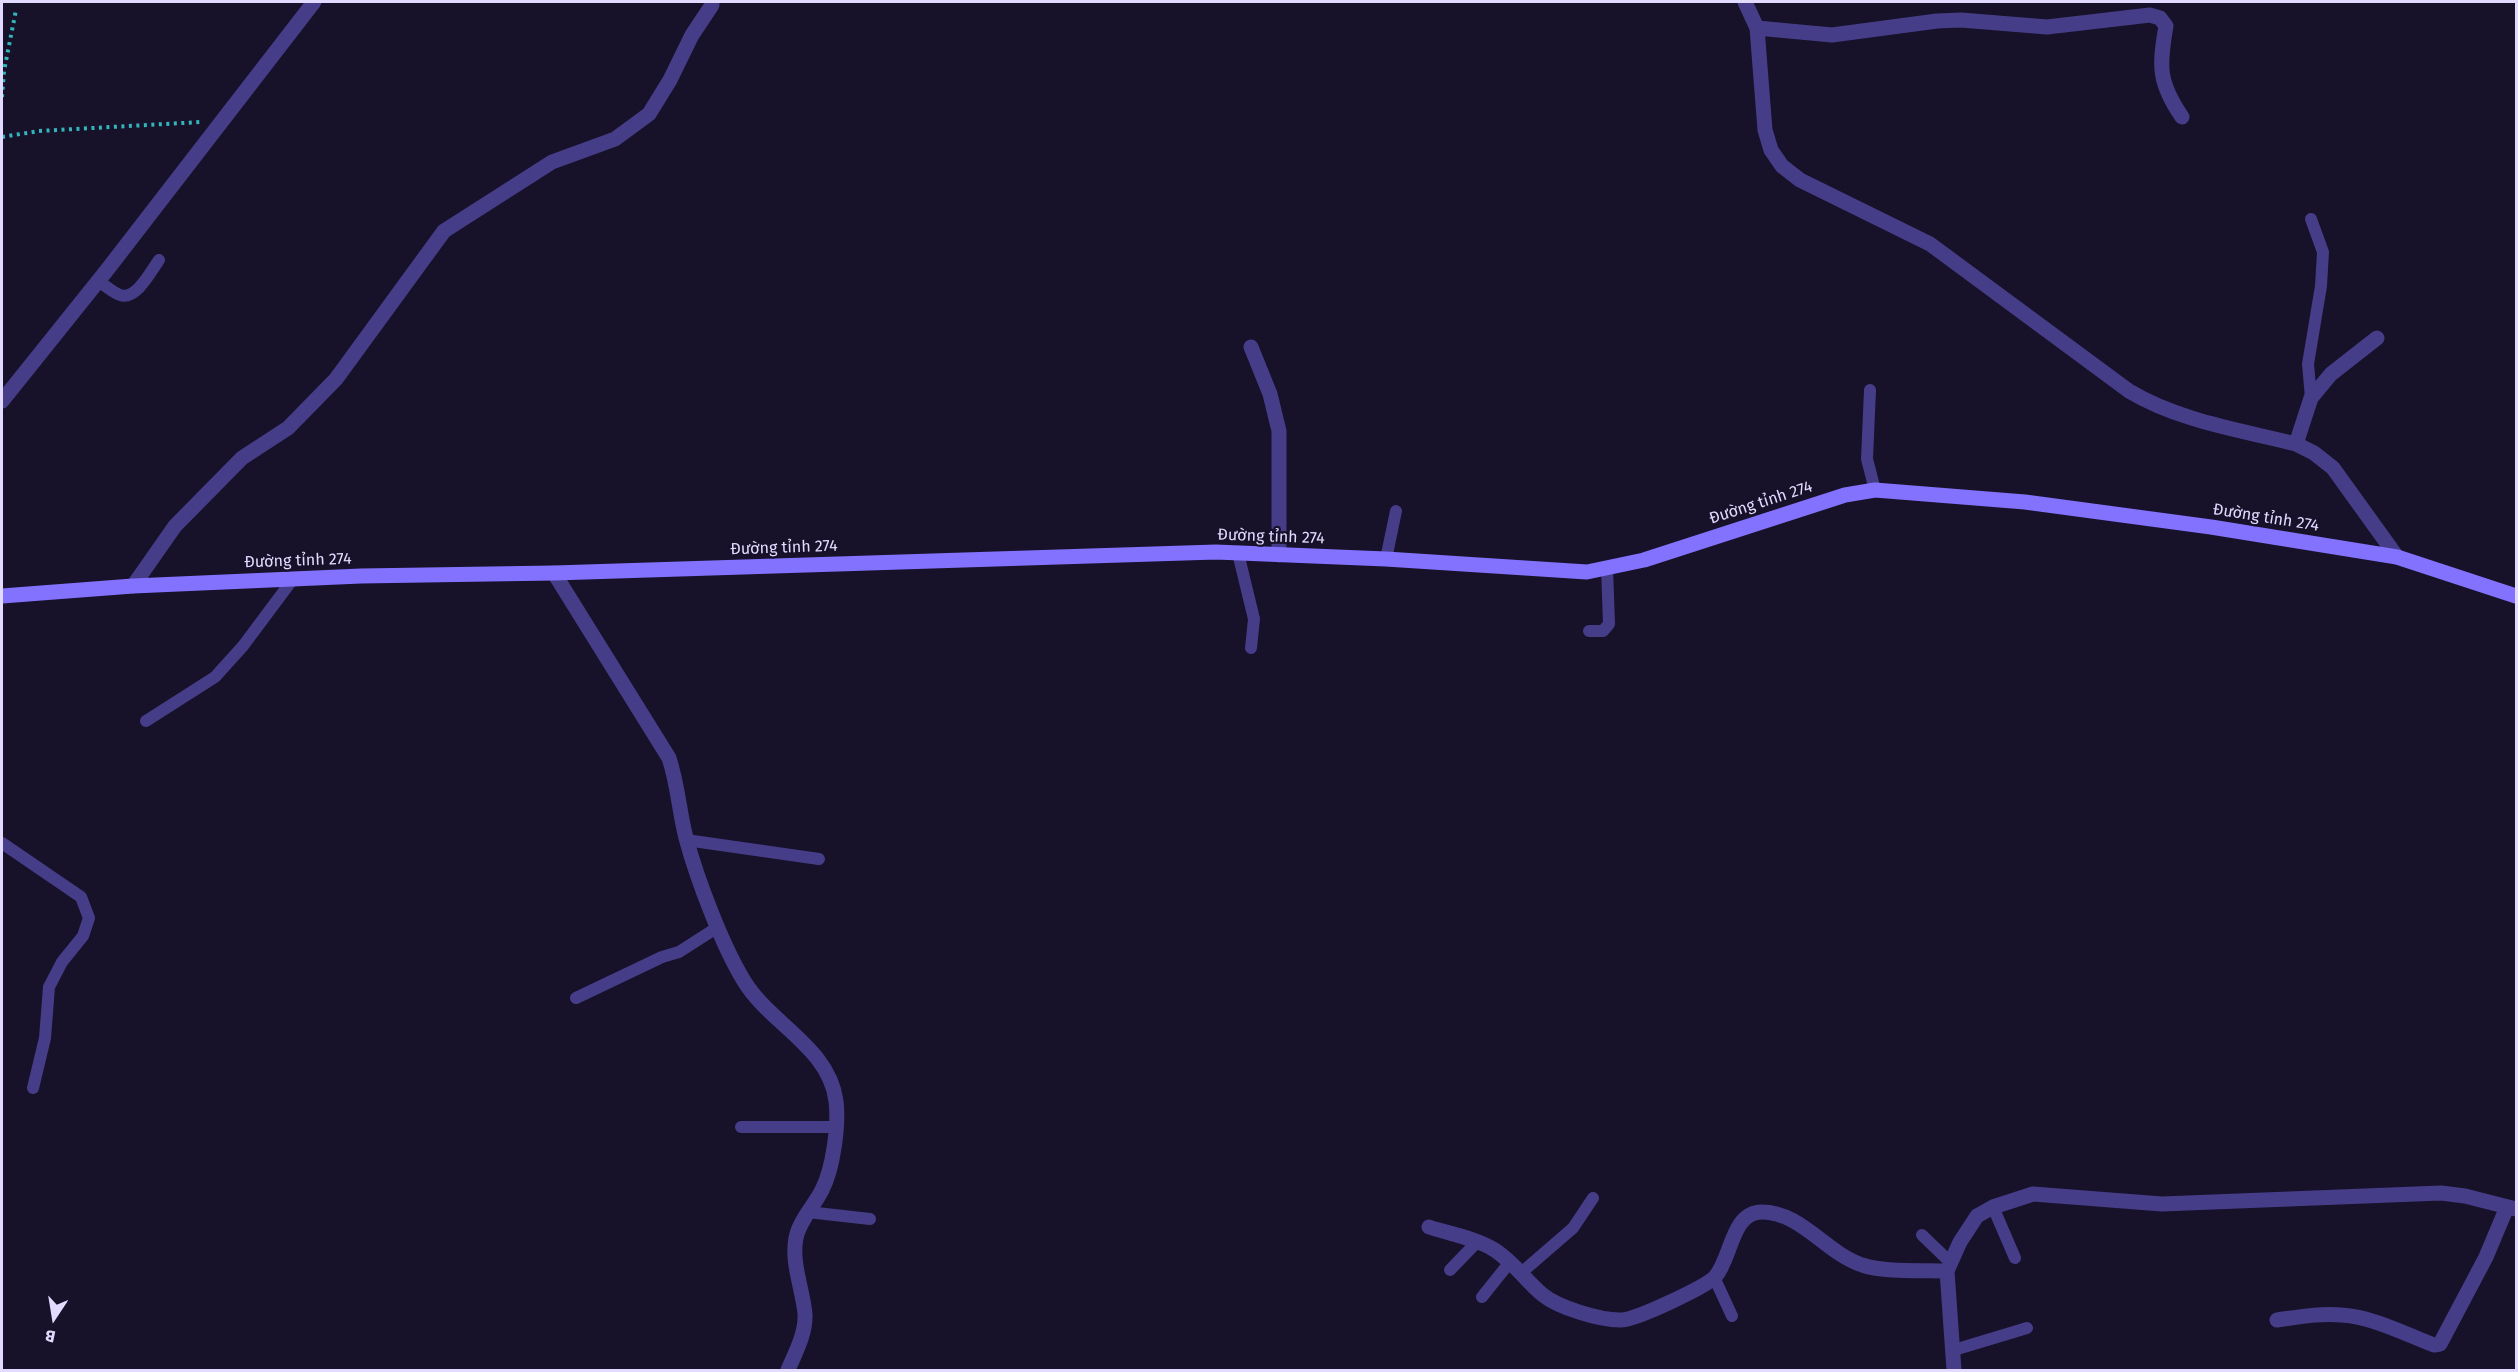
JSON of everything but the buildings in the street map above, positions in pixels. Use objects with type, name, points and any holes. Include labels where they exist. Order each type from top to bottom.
[{"type":"main road","name":"Đường tỉnh 274","points":[[2,596],[133,586],[293,579],[1238,553],[1386,559],[1587,572],[1644,560],[1845,495],[1875,490],[2037,503],[2211,527],[2397,557],[2517,596]]},
{"type":"street","points":[[2,401],[99,281],[314,2]]},
{"type":"street","points":[[1745,2],[1757,28],[1765,130],[1771,150],[1782,166],[1800,180],[1930,244],[2129,392],[2151,404],[2174,413],[2296,444],[2314,453],[2333,468],[2397,557]]},
{"type":"street","points":[[133,586],[175,526],[189,511],[242,458],[288,428],[336,379],[444,231],[552,162],[615,139],[649,114],[670,80],[692,35],[712,5]]},
{"type":"street","points":[[1757,28],[1832,35],[1937,21],[1961,20],[2047,27],[2150,15],[2160,18],[2166,26],[2160,69],[2170,100],[2182,117]]},
{"type":"street","points":[[2296,444],[2311,398],[2331,374],[2377,338]]},
{"type":"street","points":[[1251,347],[1270,394],[1279,431],[1279,555]]},
{"type":"street","points":[[554,573],[669,758],[676,780],[687,840],[718,927],[743,980],[753,995],[818,1058],[831,1080],[836,1102],[837,1127],[827,1177],[796,1236],[795,1252],[805,1316],[803,1333],[788,1371]]},
{"type":"street","points":[[1954,1371],[1949,1267],[1960,1242],[1977,1216],[1993,1207],[2033,1194],[2163,1204],[2441,1193],[2465,1196],[2512,1208],[2440,1344],[2434,1345],[2367,1320],[2345,1315],[2325,1314],[2277,1320]]},
{"type":"street","points":[[1429,1227],[1493,1249],[1516,1267],[1544,1296],[1566,1307],[1623,1321],[1638,1317],[1714,1277],[1726,1259],[1738,1226],[1748,1215],[1762,1212],[1780,1215],[1796,1222],[1843,1256],[1862,1265],[1949,1267]]},
{"type":"lane","points":[[2311,219],[2323,252],[2321,286],[2308,364],[2311,398]]},
{"type":"lane","points":[[99,281],[121,296],[128,295],[140,286],[159,260]]},
{"type":"lane","points":[[1870,390],[1867,459],[1875,490]]},
{"type":"lane","points":[[1386,559],[1396,511]]},
{"type":"lane","points":[[1238,553],[1254,619],[1251,648]]},
{"type":"lane","points":[[1589,631],[1603,631],[1609,624],[1607,567]]},
{"type":"lane","points":[[146,721],[215,677],[243,646],[293,579]]},
{"type":"lane","points":[[687,840],[819,859]]},
{"type":"lane","points":[[2,843],[81,897],[89,918],[83,936],[62,962],[49,987],[45,1038],[33,1088]]},
{"type":"lane","points":[[576,998],[679,951],[718,927]]},
{"type":"lane","points":[[741,1127],[837,1127]]},
{"type":"lane","points":[[1482,1297],[1516,1267],[1573,1228],[1593,1198]]},
{"type":"lane","points":[[1993,1207],[2015,1258]]},
{"type":"lane","points":[[808,1212],[870,1219]]},
{"type":"lane","points":[[1922,1235],[1949,1267]]},
{"type":"lane","points":[[1450,1270],[1477,1242]]},
{"type":"lane","points":[[1714,1277],[1732,1316]]},
{"type":"lane","points":[[1954,1350],[2027,1328]]},
{"type":"path","points":[[2,97],[4,71],[16,10]]},
{"type":"path","points":[[2,137],[39,131],[222,121]]}]
